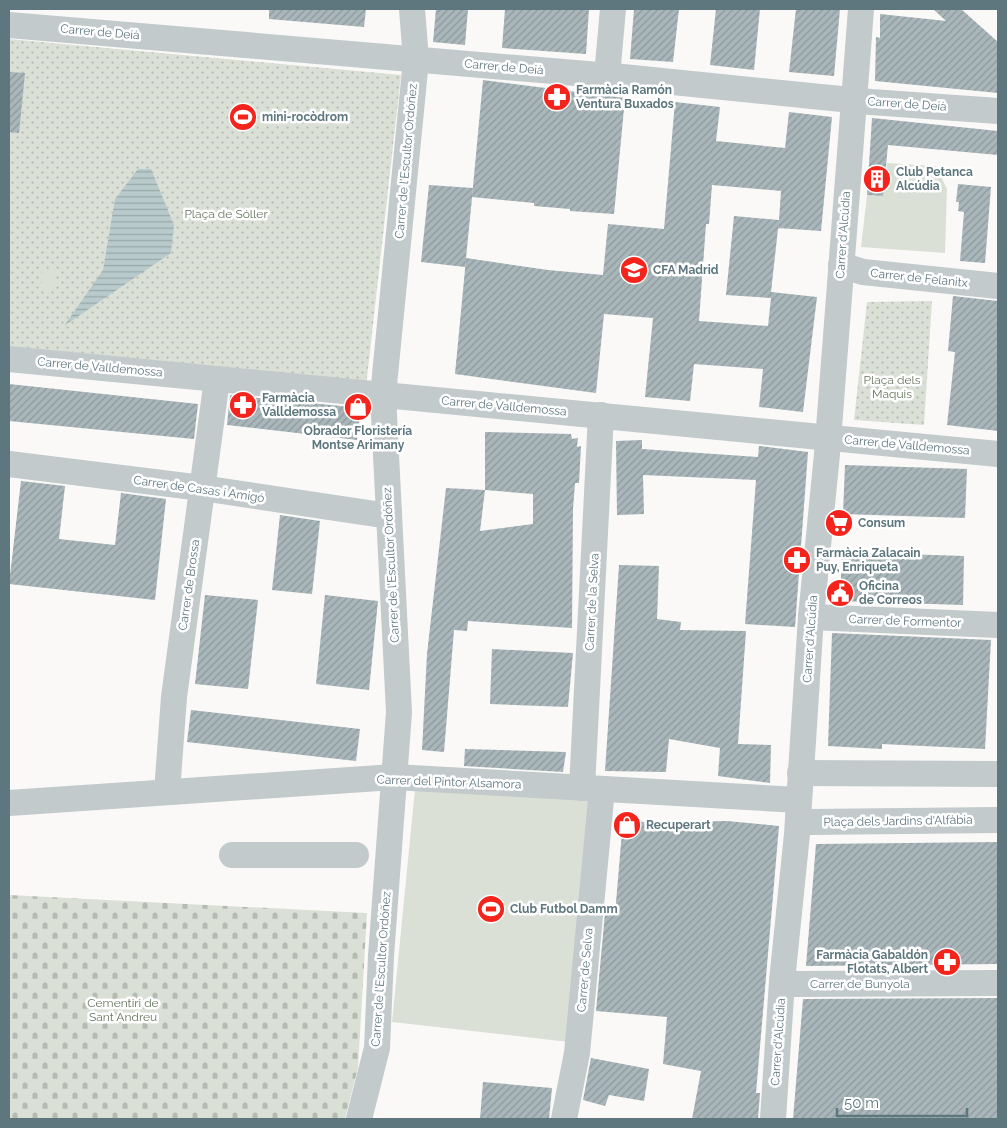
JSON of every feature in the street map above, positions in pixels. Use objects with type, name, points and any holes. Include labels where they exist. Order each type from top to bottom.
[{"type":"street","name":"Carrer de l'Escultor Ordóñez","points":[[359,1119],[377,1048],[399,712],[383,395],[416,60],[412,9]]},
{"type":"street","points":[[607,76],[613,9]]},
{"type":"street","name":"Carrer d'Alcúdia","points":[[773,1119],[782,981],[798,809],[811,617],[861,9]]},
{"type":"street","name":"Carrer de Deià","points":[[9,25],[607,76],[854,100],[998,111]]},
{"type":"street","name":"Carrer de Felanitx","points":[[841,265],[863,272],[998,286]]},
{"type":"street","name":"Carrer de Valldemossa","points":[[9,359],[998,454]]},
{"type":"street","name":"Carrer de Brossa","points":[[168,792],[174,697],[217,379]]},
{"type":"street","name":"Carrer de la Selva","points":[[592,788],[601,416]]},
{"type":"street","name":"Carrer de Casas i Amigó","points":[[9,464],[202,488],[389,516]]},
{"type":"street","name":"Carrer de Formentor","points":[[811,617],[998,625]]},
{"type":"street","points":[[800,774],[998,774]]},
{"type":"street","name":"Carrer del Pintor Alsamora","points":[[10,797],[168,792],[394,777],[592,788],[798,809]]},
{"type":"street","name":"Carrer de Selva","points":[[564,1119],[577,1054],[592,788]]},
{"type":"street","name":"Plaça dels Jardins d'Alfàbia","points":[[798,809],[809,822],[998,820]]},
{"type":"street","points":[[232,855],[356,855]]},
{"type":"street","name":"Carrer de Bunyola","points":[[782,981],[796,984],[998,984]]},
{"type":"green space","name":"Plaça de Sóller","points":[[9,39],[401,75],[366,387],[203,366],[9,346]]},
{"type":"green space","points":[[887,163],[936,166],[947,189],[945,253],[861,247],[867,195],[883,196]]},
{"type":"green space","points":[[55,269],[55,289],[42,289],[42,270]]},
{"type":"green space","name":"Plaça dels Maquis","points":[[932,301],[924,425],[854,420],[867,302]]},
{"type":"green space","name":"Club Futbol Damm","points":[[415,789],[589,795],[569,1042],[392,1022]]},
{"type":"green space","name":"Cementiri de Sant Andreu","points":[[9,895],[367,913],[358,1068],[345,1119],[9,1119]]},
{"type":"shaded area","points":[[138,169],[151,169],[174,225],[171,253],[64,326],[103,270],[115,199]]},
{"type":"building","points":[[269,9],[366,9],[364,27],[269,19]]},
{"type":"building","points":[[436,9],[468,9],[465,45],[433,42]]},
{"type":"building","points":[[505,9],[589,9],[586,54],[502,48]]},
{"type":"building","points":[[634,9],[679,9],[673,62],[630,59]]},
{"type":"building","points":[[716,9],[760,9],[754,70],[710,65]]},
{"type":"building","points":[[796,9],[840,9],[834,76],[789,72]]},
{"type":"building","points":[[933,9],[961,9],[998,42],[998,93],[875,81],[876,37],[880,38],[880,14],[946,21]]},
{"type":"building","points":[[9,72],[25,73],[19,133],[9,132]]},
{"type":"building","points":[[483,80],[625,98],[614,214],[570,211],[570,209],[534,206],[534,203],[472,197]]},
{"type":"building","points":[[675,102],[720,107],[716,141],[785,148],[789,112],[832,117],[821,231],[778,228],[771,292],[817,297],[803,412],[759,407],[763,369],[694,364],[690,401],[645,397],[653,318],[604,314],[596,393],[455,374],[466,259],[465,267],[421,262],[429,185],[473,188],[466,258],[548,270],[603,275],[608,224],[664,229]],"holes":[[[712,185],[781,191],[779,220],[734,216],[726,295],[771,298],[768,326],[699,321],[706,224],[709,224]]]},
{"type":"building","points":[[872,118],[998,131],[998,155],[888,145],[883,196],[867,195]]},
{"type":"building","points":[[958,184],[991,187],[985,263],[960,261],[964,212],[958,211],[959,202],[956,202]]},
{"type":"building","points":[[953,296],[998,301],[998,431],[947,425],[955,352],[948,351]]},
{"type":"building","points":[[9,384],[198,404],[194,439],[9,421]]},
{"type":"building","points":[[230,395],[361,408],[357,440],[227,425]]},
{"type":"building","points":[[485,432],[571,434],[572,439],[578,438],[577,447],[581,446],[579,483],[575,483],[573,509],[572,628],[468,621],[467,631],[454,630],[444,752],[422,750],[427,654],[446,488],[485,490]],"holes":[[[485,490],[533,494],[533,524],[480,531]]]},
{"type":"building","points":[[642,440],[642,449],[758,457],[759,446],[808,452],[795,627],[745,624],[756,480],[643,475],[644,514],[617,515],[616,441]]},
{"type":"building","points":[[845,465],[967,469],[965,518],[843,514]]},
{"type":"building","points":[[21,481],[65,486],[59,539],[115,545],[121,493],[166,499],[155,600],[9,584]]},
{"type":"building","points":[[280,515],[320,521],[312,594],[272,590]]},
{"type":"building","points":[[842,552],[964,556],[963,605],[840,601]]},
{"type":"building","points":[[619,565],[659,566],[657,619],[681,622],[680,630],[746,631],[738,744],[771,745],[770,783],[718,776],[720,748],[669,739],[666,772],[605,771]]},
{"type":"building","points":[[205,595],[258,600],[248,689],[195,684]]},
{"type":"building","points":[[325,595],[378,601],[369,690],[316,684]]},
{"type":"building","points":[[832,633],[991,640],[985,749],[882,744],[882,749],[828,746]]},
{"type":"building","points":[[492,649],[573,653],[568,707],[490,704]]},
{"type":"building","points":[[191,710],[360,729],[356,761],[187,742]]},
{"type":"building","points":[[465,749],[566,752],[563,772],[464,766]]},
{"type":"building","points":[[623,820],[680,825],[680,822],[727,821],[779,826],[756,1093],[760,1093],[758,1119],[692,1119],[701,1071],[663,1064],[667,1017],[596,1011],[605,913],[615,914]]},
{"type":"building","points":[[998,842],[998,964],[806,966],[816,844]]},
{"type":"building","points":[[998,998],[998,1119],[793,1119],[803,999]]},
{"type":"building","points":[[591,1058],[649,1069],[644,1101],[609,1095],[605,1106],[583,1100]]},
{"type":"building","points":[[483,1082],[552,1088],[549,1119],[480,1119]]},
{"type":"place","name":"Farmàcia Ramón Ventura Buxados","points":[[557,97]]},
{"type":"place","name":"mini-rocòdrom","points":[[243,117]]},
{"type":"place","name":"Club Petanca Alcúdia","points":[[877,179]]},
{"type":"place","name":"CFA Madrid","points":[[634,270]]},
{"type":"place","name":"Farmàcia Valldemossa","points":[[243,405]]},
{"type":"place","name":"Obrador Floristería Montse Arimany","points":[[358,407]]},
{"type":"place","name":"Consum","points":[[839,523]]},
{"type":"place","name":"Farmàcia Zalacain Puy, Enriqueta","points":[[797,560]]},
{"type":"place","name":"Oficina de Correos","points":[[840,593]]},
{"type":"place","name":"Recuperart","points":[[627,825]]},
{"type":"place","name":"Club Futbol Damm","points":[[491,909]]},
{"type":"place","name":"Farmàcia Gabaldón Flotats, Albert","points":[[947,962]]}]
